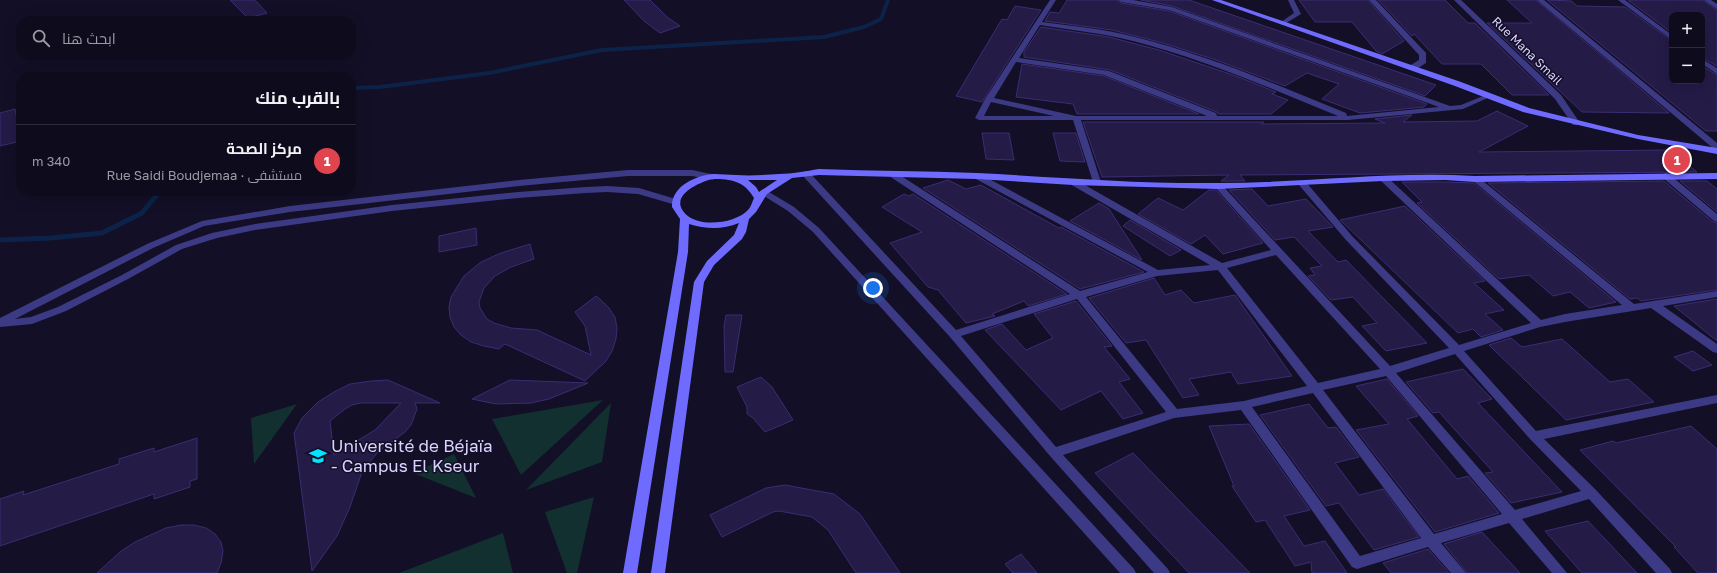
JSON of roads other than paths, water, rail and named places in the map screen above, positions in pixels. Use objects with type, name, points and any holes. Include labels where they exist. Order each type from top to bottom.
[{"type":"street","points":[[1053,0],[979,118],[1348,118],[1463,107],[1488,96]]},
{"type":"street","points":[[1121,0],[1170,8],[1450,109]]},
{"type":"street","points":[[1215,0],[1412,68],[1526,110],[1576,124],[1717,151]]},
{"type":"street","points":[[1283,23],[1298,14],[1291,0]]},
{"type":"street","points":[[1372,0],[1423,55],[1424,61],[1412,68]]},
{"type":"street","name":"Rue Mana Smail","points":[[1457,0],[1558,96],[1576,124]]},
{"type":"street","points":[[1540,0],[1717,147]]},
{"type":"street","points":[[1621,0],[1669,36]]},
{"type":"street","points":[[1707,0],[1717,7]]},
{"type":"street","points":[[1038,23],[1132,38],[1165,48],[1252,77],[1348,118]]},
{"type":"street","points":[[1016,60],[1106,74],[1219,118]]},
{"type":"street","points":[[1705,63],[1717,72]]},
{"type":"street","points":[[990,99],[1076,118]]},
{"type":"street","points":[[1076,118],[1097,182]]},
{"type":"street","points":[[0,323],[150,246],[202,224],[290,208],[628,172],[692,173],[712,177],[735,178],[801,175],[819,172],[977,176],[1073,182],[1218,186],[1383,178],[1445,177],[1475,179],[1717,176]]},
{"type":"street","points":[[892,174],[1079,295],[1174,414]]},
{"type":"street","points":[[712,177],[702,179],[684,189],[676,202],[677,209],[685,218],[702,225],[713,226],[744,218],[752,212],[761,195],[773,186],[801,175]]},
{"type":"street","points":[[801,175],[954,334],[1054,453],[1163,573]]},
{"type":"street","points":[[977,176],[1157,273]]},
{"type":"street","points":[[1666,176],[1712,211],[1717,219]]},
{"type":"street","points":[[735,178],[751,186],[761,195],[791,208],[816,230],[1129,573]]},
{"type":"street","points":[[1383,178],[1539,324]]},
{"type":"street","points":[[1475,179],[1631,308]]},
{"type":"street","points":[[1073,182],[1221,267],[1431,541],[1459,573]]},
{"type":"street","points":[[1302,183],[1350,238],[1457,350],[1534,436],[1591,493],[1665,573]]},
{"type":"street","points":[[1218,186],[1388,371],[1560,573]]},
{"type":"street","points":[[0,323],[32,320],[62,309],[126,277],[179,247],[215,235],[255,227],[392,208],[518,195],[586,190],[607,189],[639,192],[676,202]]},
{"type":"street","points":[[630,573],[683,252],[685,218]]},
{"type":"street","points":[[658,573],[699,282],[708,266],[740,235],[744,218]]},
{"type":"street","points":[[954,334],[1079,295],[1157,273],[1221,267],[1277,251]]},
{"type":"street","points":[[1054,453],[1174,414],[1244,405],[1316,389],[1388,371],[1539,324],[1565,318],[1717,294]]},
{"type":"street","points":[[1653,304],[1717,349]]},
{"type":"street","points":[[1534,436],[1717,399]]},
{"type":"street","points":[[1244,405],[1358,563],[1591,493]]},
{"type":"waterway","points":[[356,88],[380,87],[489,73],[602,50],[824,37],[864,27],[881,19],[888,0]]},
{"type":"waterway","points":[[0,240],[51,238],[102,233],[142,213],[156,196]]},
{"type":"place","name":"مركز الصحة","points":[[1677,160]]},
{"type":"place","name":"Université de Béjaïa - Campus El Kseur","points":[[318,456]]}]
